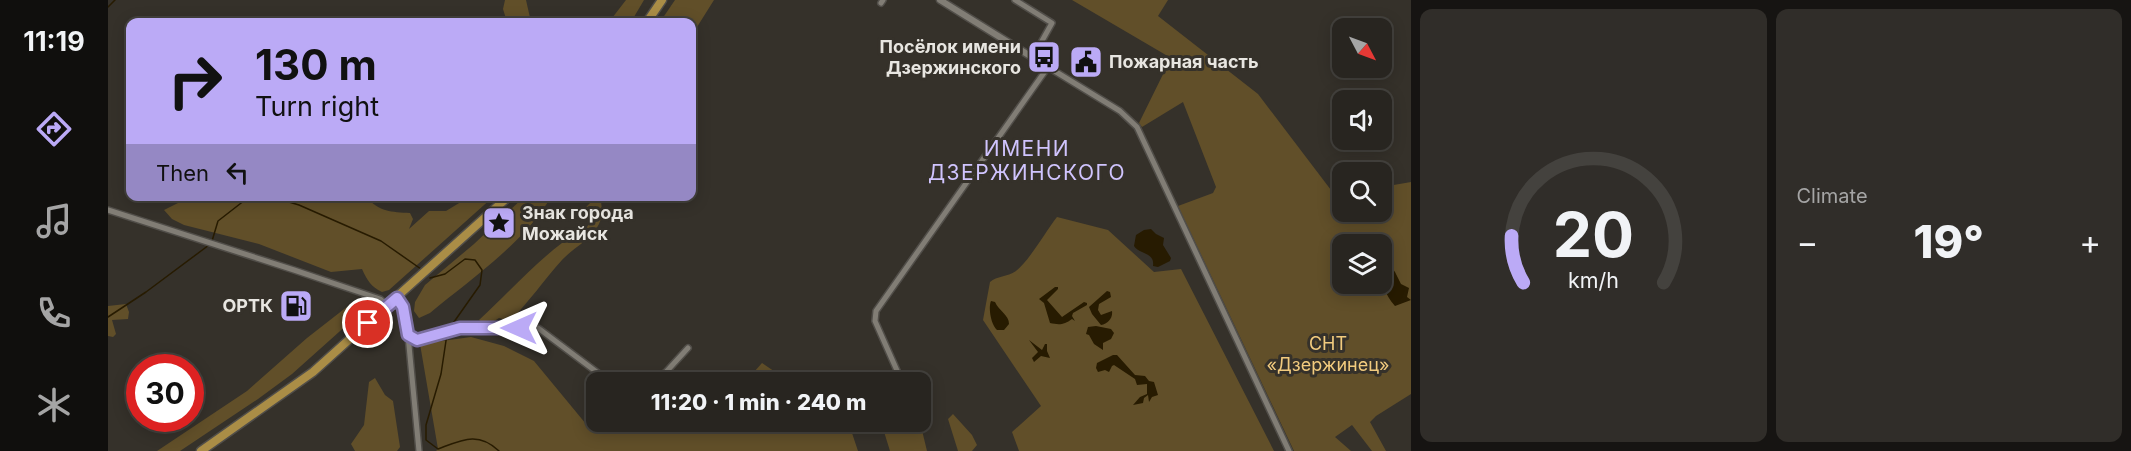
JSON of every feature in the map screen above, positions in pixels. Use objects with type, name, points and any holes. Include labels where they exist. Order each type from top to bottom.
[{"type":"main road","points":[[650,18],[662,0]]},
{"type":"main road","points":[[201,451],[303,380],[504,201]]},
{"type":"street","points":[[940,0],[1120,111],[1137,127],[1288,451]]},
{"type":"street","points":[[1015,0],[1052,23],[1033,57]]},
{"type":"street","points":[[898,372],[875,321],[876,310],[1048,67]]},
{"type":"street","points":[[108,210],[380,299],[388,306]]},
{"type":"street","points":[[397,298],[403,307],[408,335],[419,451]]},
{"type":"street","points":[[408,335],[417,340],[460,328],[538,328],[597,372]]},
{"type":"street","points":[[666,372],[688,348]]},
{"type":"green space","points":[[505,0],[526,0],[530,18],[506,18],[503,9]]},
{"type":"green space","points":[[626,0],[644,0],[633,18],[612,18]]},
{"type":"green space","points":[[675,0],[714,0],[696,29],[696,18],[663,18]]},
{"type":"green space","name":"СНТ «Дзержинец»","points":[[1072,0],[1168,0],[1158,16],[1258,94],[1332,191],[1332,222],[1392,222],[1392,185],[1411,182],[1411,394],[1370,422],[1386,451],[1372,451],[1352,425],[1335,437],[1351,451],[1294,451],[1178,206],[1213,193],[1216,187],[1183,102],[1142,127],[1139,123],[1171,58]]},
{"type":"green space","points":[[182,201],[370,201],[386,210],[410,213],[413,219],[409,229],[429,211],[446,211],[462,201],[489,201],[389,290],[382,292],[370,283],[362,269],[331,272],[259,244],[184,225],[172,219],[164,210]]},
{"type":"green space","points":[[520,201],[548,201],[511,245],[430,313],[419,318],[414,311],[415,302],[425,285],[474,244]]},
{"type":"green space","points":[[592,201],[601,201],[602,210],[596,229],[562,260],[517,314],[510,321],[499,318],[489,323],[479,320],[530,270],[562,243],[587,227],[591,216],[585,208]]},
{"type":"green space","name":"СНТ «Дзержинец»","points":[[1057,217],[1108,230],[1154,272],[1181,269],[1274,451],[1019,451],[1012,432],[1041,406],[983,320],[990,282],[1016,271],[1032,253]]},
{"type":"green space","points":[[126,304],[129,312],[128,319],[112,320],[116,334],[113,337],[108,336],[108,306]]},
{"type":"green space","points":[[353,304],[358,308],[358,315],[292,374],[180,451],[157,451],[186,432],[204,432],[204,420],[247,391],[307,338]]},
{"type":"green space","points":[[471,337],[504,346],[534,361],[586,424],[586,432],[852,432],[858,451],[436,451],[438,449],[420,344]]},
{"type":"green space","points":[[762,363],[775,372],[754,372]]},
{"type":"green space","points":[[375,378],[385,395],[393,401],[400,447],[397,451],[355,451],[351,444],[364,425],[369,382]]},
{"type":"green space","points":[[953,414],[972,435],[977,445],[972,451],[958,451],[948,419]]},
{"type":"green space","points":[[884,432],[922,432],[927,451],[890,451]]},
{"type":"shaded area","points":[[1151,229],[1164,238],[1163,245],[1171,258],[1170,261],[1158,267],[1153,266],[1152,258],[1134,246],[1136,235]]},
{"type":"shaded area","points":[[1392,268],[1401,284],[1409,288],[1407,297],[1411,300],[1395,306],[1387,294],[1392,294]]},
{"type":"shaded area","points":[[1055,287],[1058,289],[1047,300],[1062,317],[1084,302],[1087,303],[1073,313],[1075,321],[1072,319],[1061,324],[1050,323],[1044,303],[1039,299]]},
{"type":"shaded area","points":[[1107,291],[1110,292],[1111,297],[1099,304],[1098,310],[1101,315],[1112,311],[1112,316],[1108,322],[1101,325],[1089,307]]},
{"type":"shaded area","points":[[991,301],[995,302],[1007,318],[1009,324],[1004,330],[997,330],[993,324],[990,312]]},
{"type":"shaded area","points":[[1088,327],[1111,329],[1114,333],[1111,339],[1103,343],[1103,350],[1086,334]]},
{"type":"shaded area","points":[[1029,340],[1042,350],[1047,344],[1050,358],[1041,356],[1034,362],[1032,358],[1038,352]]},
{"type":"shaded area","points":[[1117,355],[1135,375],[1145,376],[1149,381],[1154,382],[1158,395],[1152,397],[1149,402],[1148,395],[1144,398],[1143,403],[1133,405],[1140,397],[1147,394],[1147,384],[1137,385],[1135,379],[1114,365],[1109,372],[1105,370],[1098,372],[1097,363]]},
{"type":"waterway","points":[[108,7],[115,0]]},
{"type":"waterway","points":[[212,241],[218,221],[244,201]]},
{"type":"waterway","points":[[286,201],[381,241],[421,269]]},
{"type":"waterway","points":[[108,317],[209,245]]},
{"type":"waterway","points":[[430,278],[445,274],[465,259],[475,260],[482,270],[480,285],[449,329]]},
{"type":"waterway","points":[[447,334],[441,374],[426,425],[426,440],[438,449],[462,440],[477,439],[499,451]]},
{"type":"place","name":"Посёлок имени Дзержинского","points":[[1044,57]]},
{"type":"place","name":"Пожарная часть","points":[[1086,62]]},
{"type":"place","name":"Знак города Можайск","points":[[499,223]]},
{"type":"place","name":"ОРТК","points":[[296,306]]},
{"type":"district","name":"ИМЕНИ ДЗЕРЖИНСКОГО","points":[[1027,161]]},
{"type":"route","points":[[368,323],[397,298],[403,307],[408,335],[417,340],[460,328],[519,328]]}]
